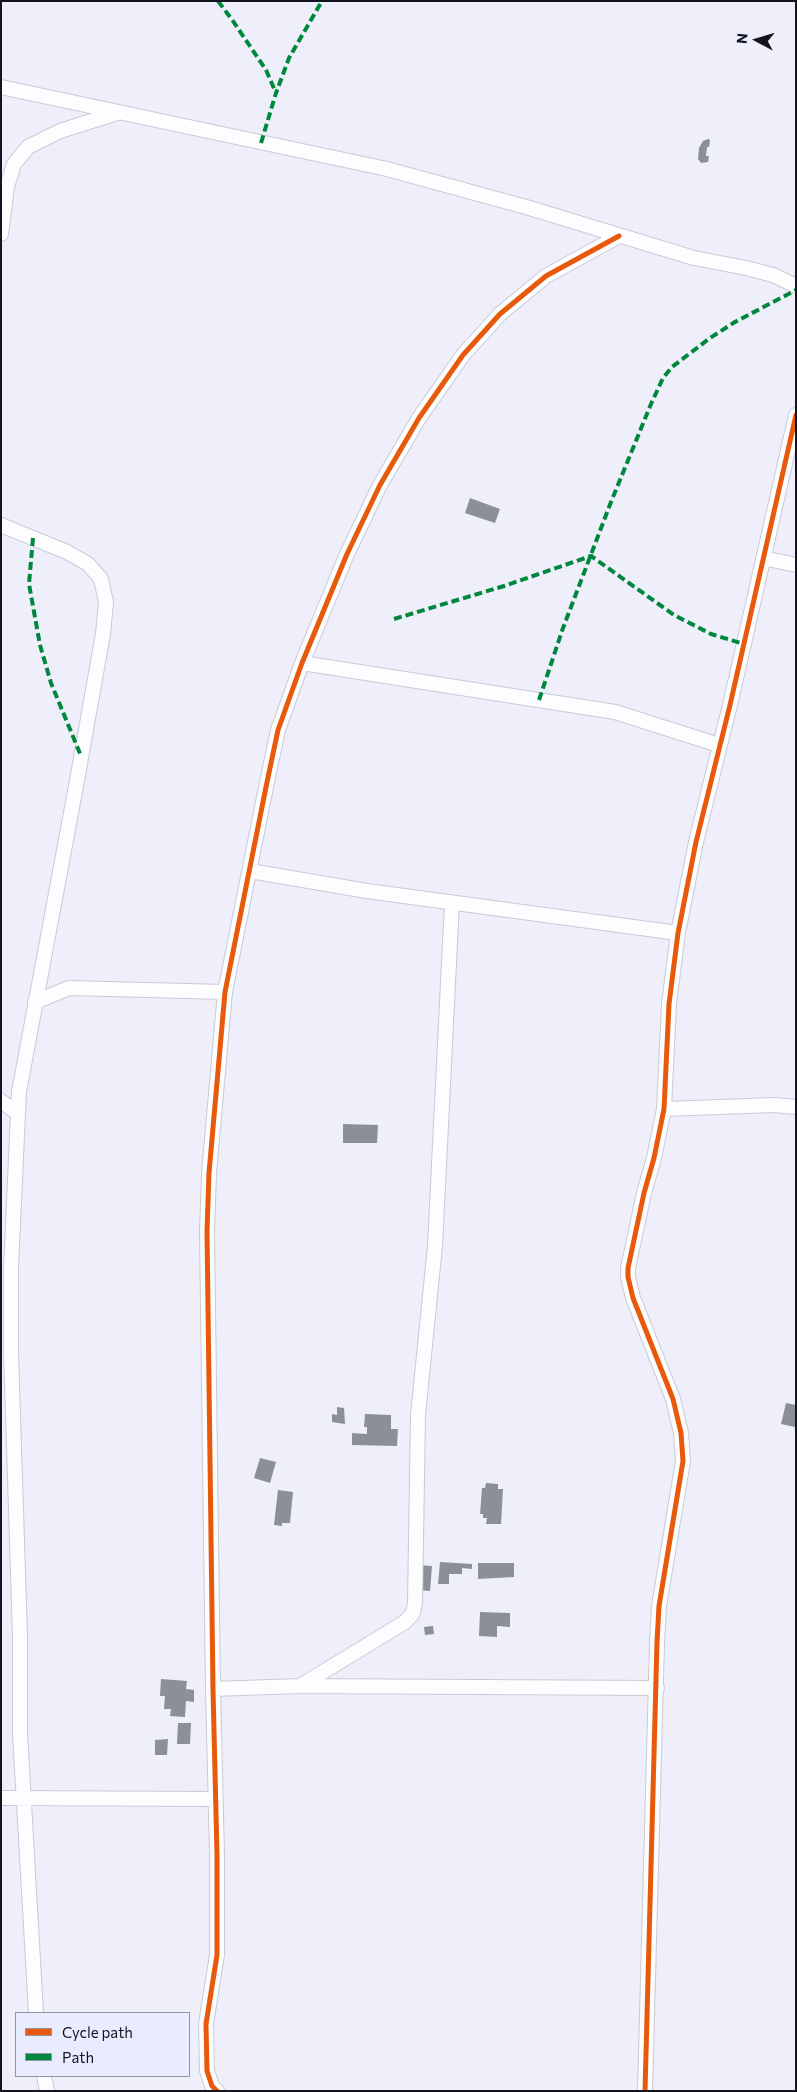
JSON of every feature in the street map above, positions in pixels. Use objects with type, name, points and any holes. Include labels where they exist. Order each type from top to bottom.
[{"type":"street","points":[[1,87],[387,169],[526,207],[694,258],[772,275],[796,286]]},
{"type":"street","points":[[1,234],[8,188],[14,164],[28,147],[60,131],[119,113]]},
{"type":"street","points":[[218,2091],[212,2086],[207,2071],[206,2024],[217,1955],[207,1231],[209,1173],[225,992],[278,730],[302,663],[347,554],[380,485],[419,418],[463,355],[500,314],[546,276],[620,236]]},
{"type":"street","points":[[646,2091],[659,1606],[683,1461],[682,1433],[673,1399],[634,1298],[628,1277],[628,1268],[664,1109],[669,1004],[678,933],[696,842],[730,705],[796,415]]},
{"type":"street","points":[[1,525],[67,552],[88,564],[102,579],[106,602],[103,634],[76,786],[20,1075],[18,1113],[11,1268],[11,1352],[20,1637],[20,1733],[36,2012]]},
{"type":"street","points":[[763,558],[796,565]]},
{"type":"street","points":[[302,663],[615,712],[719,745]]},
{"type":"street","points":[[250,871],[367,891],[678,933]]},
{"type":"street","points":[[300,1686],[405,1622],[413,1613],[415,1603],[418,1415],[436,1246],[452,902]]},
{"type":"street","points":[[34,1002],[69,988],[225,992]]},
{"type":"street","points":[[1,1101],[18,1113]]},
{"type":"street","points":[[664,1109],[775,1105],[796,1107]]},
{"type":"street","points":[[213,1689],[300,1686],[657,1688]]},
{"type":"street","points":[[1,1798],[215,1799]]},
{"type":"street","points":[[44,2077],[46,2091]]},
{"type":"building","points":[[710,140],[706,156],[709,156],[708,162],[701,163],[698,159],[699,148],[703,141]]},
{"type":"building","points":[[470,498],[500,509],[495,523],[465,513]]},
{"type":"building","points":[[343,1124],[378,1125],[377,1143],[343,1143]]},
{"type":"building","points":[[786,1403],[796,1405],[795,1427],[781,1424]]},
{"type":"building","points":[[337,1407],[344,1408],[345,1424],[332,1422],[332,1414],[337,1415]]},
{"type":"building","points":[[365,1414],[391,1415],[391,1429],[398,1429],[397,1446],[352,1445],[352,1433],[367,1434],[367,1427],[364,1427]]},
{"type":"building","points":[[260,1458],[276,1462],[270,1483],[254,1478]]},
{"type":"building","points":[[486,1483],[498,1484],[498,1489],[503,1489],[501,1524],[486,1524],[487,1518],[483,1518],[483,1514],[480,1514],[482,1488],[485,1488]]},
{"type":"building","points":[[278,1490],[293,1492],[290,1523],[282,1523],[282,1526],[274,1525]]},
{"type":"building","points":[[440,1562],[472,1564],[472,1569],[462,1568],[462,1574],[449,1574],[449,1584],[438,1584]]},
{"type":"building","points":[[478,1563],[514,1563],[514,1577],[478,1579]]},
{"type":"building","points":[[419,1565],[432,1566],[430,1591],[417,1590]]},
{"type":"building","points":[[480,1612],[510,1613],[510,1627],[497,1626],[497,1637],[479,1636]]},
{"type":"building","points":[[433,1626],[434,1634],[425,1635],[424,1627]]},
{"type":"building","points":[[161,1679],[187,1681],[186,1689],[194,1690],[194,1702],[186,1701],[185,1717],[170,1716],[171,1709],[164,1709],[165,1696],[160,1696]]},
{"type":"building","points":[[178,1723],[191,1723],[190,1744],[177,1744]]},
{"type":"building","points":[[168,1739],[167,1755],[155,1755],[155,1740]]},
{"type":"marked path","points":[[218,1],[266,70],[276,93]]},
{"type":"marked path","points":[[261,143],[289,58],[322,1]]},
{"type":"marked path","points":[[539,700],[563,628],[611,502],[663,378],[672,367],[710,338],[735,322],[796,290]]},
{"type":"marked path","points":[[33,538],[29,584],[40,645],[51,683],[81,756]]},
{"type":"marked path","points":[[394,619],[504,586],[591,556],[674,615],[711,634],[744,644]]},
{"type":"cycle path","points":[[217,2091],[212,2086],[207,2071],[206,2024],[217,1955],[207,1231],[209,1173],[225,992],[278,730],[302,663],[347,554],[380,485],[419,418],[463,355],[500,314],[546,276],[619,236]]},
{"type":"cycle path","points":[[645,2091],[659,1606],[683,1461],[681,1433],[673,1399],[633,1298],[628,1268],[664,1109],[669,1004],[678,933],[696,842],[730,705],[796,415]]}]
